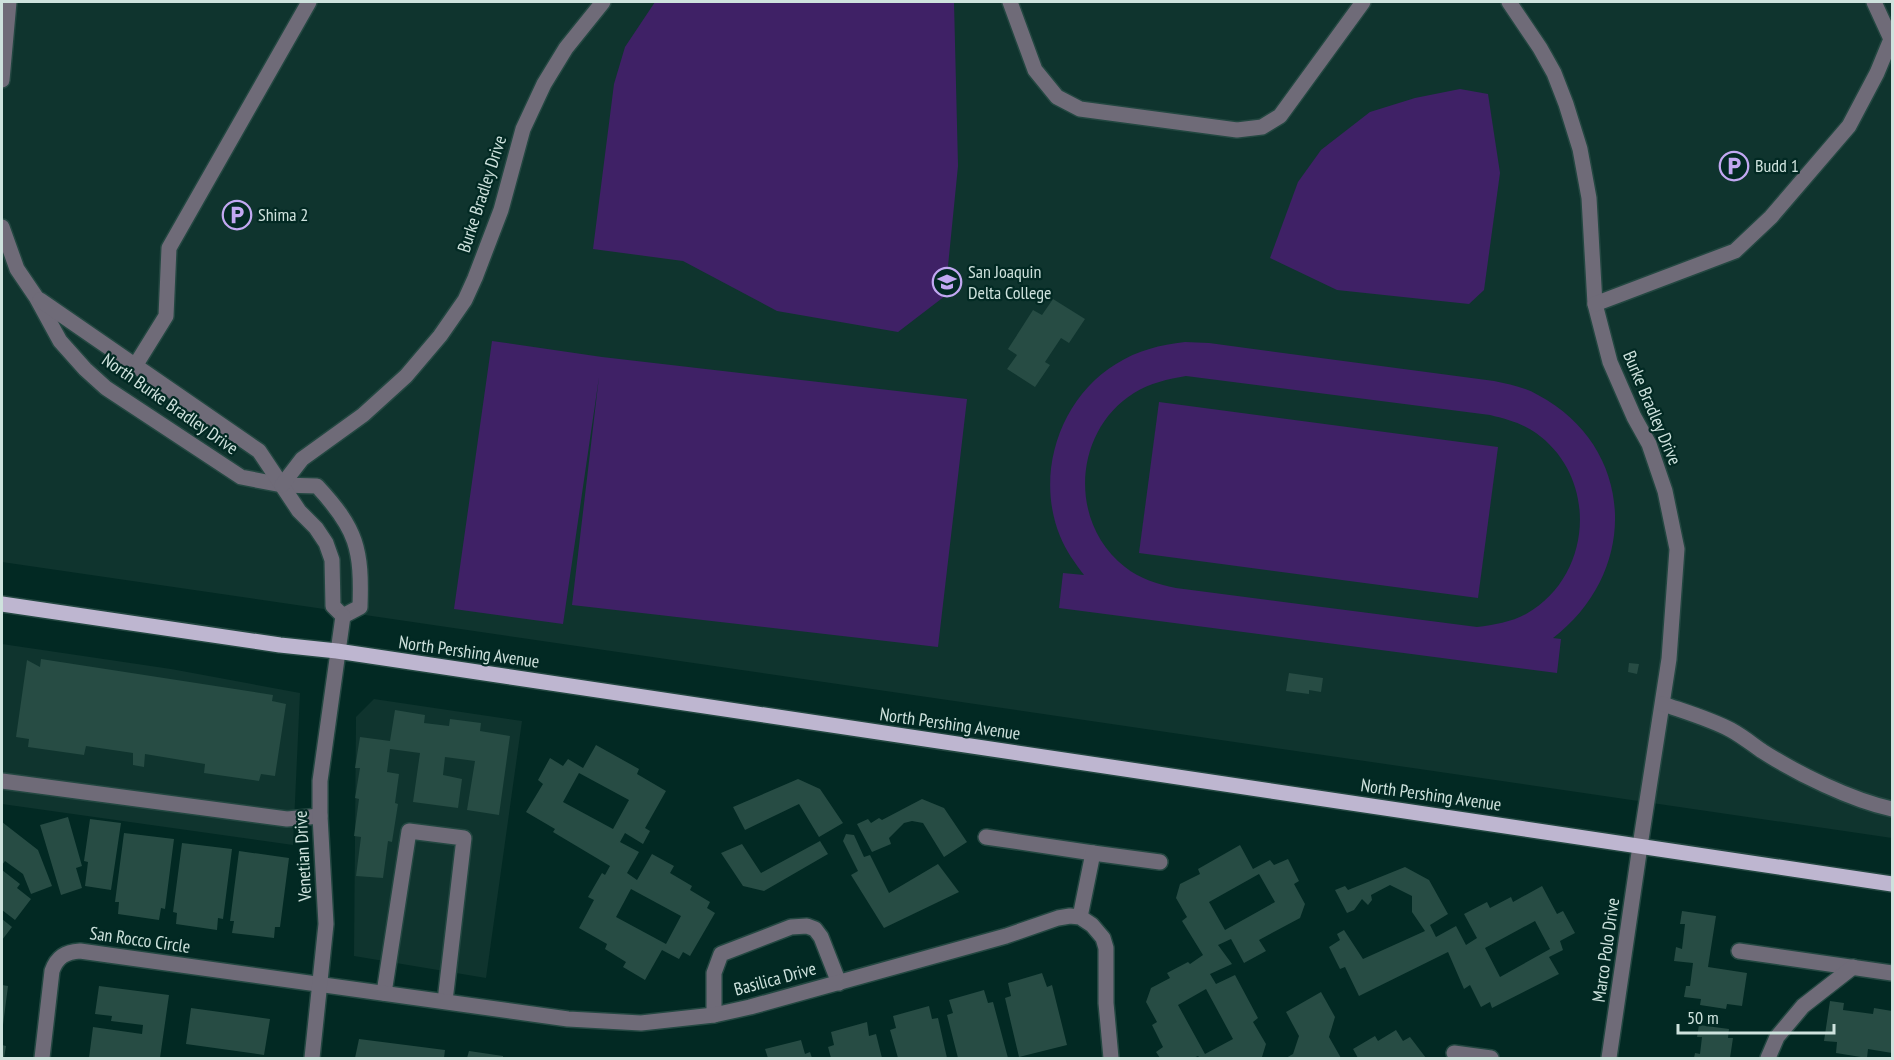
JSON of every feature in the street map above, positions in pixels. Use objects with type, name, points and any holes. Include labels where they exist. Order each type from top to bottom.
[{"type":"main road","name":"North Pershing Avenue","points":[[2,604],[280,645],[337,651],[1893,884]]},
{"type":"street","points":[[2,80],[9,2]]},
{"type":"street","points":[[135,366],[166,316],[169,248],[309,2]]},
{"type":"street","name":"Burke Bradley Drive","points":[[282,485],[302,459],[363,415],[406,376],[441,336],[465,300],[501,210],[527,120],[544,84],[566,48],[603,2]]},
{"type":"street","points":[[1010,2],[1035,70],[1057,97],[1080,109],[1237,130],[1262,127],[1280,117],[1363,2]]},
{"type":"street","name":"Burke Bradley Drive","points":[[1509,2],[1540,48],[1554,74],[1580,149],[1589,198],[1595,304],[1610,362],[1634,417],[1649,444],[1665,491],[1674,529],[1677,549],[1669,659],[1640,846]]},
{"type":"street","points":[[1595,304],[1735,251],[1771,217],[1849,126],[1877,73],[1891,39],[1874,2]]},
{"type":"street","name":"North Burke Bradley Drive","points":[[2,226],[17,269],[36,297],[60,341],[106,388],[241,477],[282,485],[317,486],[341,513],[354,537],[360,556],[360,607],[343,616],[333,606],[332,560],[326,543],[299,511],[282,485],[259,451],[36,297]]},
{"type":"street","points":[[337,651],[343,616]]},
{"type":"street","name":"Venetian Drive","points":[[312,1059],[326,924],[320,781],[337,651]]},
{"type":"street","points":[[1663,704],[1710,720],[1818,781],[1893,809]]},
{"type":"street","points":[[2,781],[287,819],[320,816]]},
{"type":"street","points":[[384,993],[409,831],[464,838],[445,1001]]},
{"type":"street","points":[[986,837],[1160,862]]},
{"type":"street","name":"Marco Polo Drive","points":[[1609,1059],[1640,846]]},
{"type":"street","points":[[1093,852],[1080,917],[1092,925],[1103,938],[1106,948],[1106,1003],[1111,1059]]},
{"type":"street","name":"Basilica Drive","points":[[320,984],[568,1019],[641,1023],[714,1016],[1006,936],[1058,918],[1080,917]]},
{"type":"street","points":[[714,1016],[714,973],[722,954],[791,927],[807,926],[815,929],[821,937],[839,982]]},
{"type":"street","name":"San Rocco Circle","points":[[42,1059],[51,970],[62,955],[72,951],[320,984]]},
{"type":"street","points":[[1739,951],[1893,973]]},
{"type":"street","points":[[1768,1059],[1777,1037],[1803,1006],[1853,967]]},
{"type":"street","points":[[1454,1053],[1491,1059]]},
{"type":"shaded area","name":"San Joaquin Delta College","points":[[2,2],[1892,2],[1892,838],[2,562]]},
{"type":"shaded area","points":[[655,2],[954,2],[958,166],[945,296],[898,332],[777,311],[683,261],[593,249],[614,84],[625,47]]},
{"type":"shaded area","points":[[1460,89],[1488,94],[1500,173],[1484,290],[1469,304],[1337,290],[1270,258],[1298,182],[1321,150],[1370,112],[1415,98]]},
{"type":"shaded area","points":[[492,341],[602,357],[967,399],[938,647],[572,605],[599,377],[563,624],[454,609]]},
{"type":"shaded area","points":[[1185,342],[1209,343],[1494,381],[1533,392],[1570,418],[1594,446],[1609,477],[1615,511],[1612,546],[1601,580],[1581,611],[1553,638],[1561,639],[1557,673],[1059,608],[1063,573],[1084,575],[1060,536],[1053,513],[1050,488],[1057,440],[1067,418],[1080,397],[1096,379],[1116,364],[1141,352]],"holes":[[[1186,376],[1490,415],[1531,430],[1556,452],[1570,475],[1578,500],[1580,526],[1575,552],[1565,576],[1548,597],[1526,614],[1496,624],[1477,627],[1176,588],[1155,583],[1125,567],[1107,548],[1094,527],[1087,503],[1085,478],[1089,453],[1099,430],[1114,410],[1140,390],[1153,384]]]},
{"type":"shaded area","points":[[1159,402],[1498,447],[1478,598],[1139,553]]},
{"type":"shaded area","points":[[2,644],[171,669],[300,693],[293,845],[2,804]]},
{"type":"shaded area","points":[[374,699],[522,721],[486,978],[354,956],[356,717]]},
{"type":"building","points":[[1053,299],[1085,319],[1069,343],[1061,338],[1045,362],[1050,365],[1035,387],[1007,369],[1017,355],[1008,349],[1033,310],[1042,315]]},
{"type":"building","points":[[41,659],[273,695],[272,701],[286,704],[275,776],[261,774],[259,781],[204,773],[205,764],[145,754],[144,767],[133,765],[133,753],[86,746],[84,755],[28,747],[29,739],[16,737],[27,660],[40,667]]},
{"type":"building","points":[[1629,663],[1639,664],[1637,674],[1628,672]]},
{"type":"building","points":[[1289,673],[1323,678],[1321,692],[1309,690],[1309,694],[1286,691]]},
{"type":"building","points":[[395,710],[425,715],[424,723],[449,726],[450,719],[481,723],[480,731],[510,736],[499,815],[467,810],[475,761],[445,757],[443,775],[462,779],[458,808],[413,802],[420,753],[390,749],[387,772],[399,774],[395,803],[398,804],[392,842],[388,841],[383,878],[356,876],[361,837],[354,836],[359,799],[355,798],[360,768],[355,768],[360,737],[390,741]]},
{"type":"building","points":[[596,745],[639,769],[637,774],[666,791],[645,828],[650,831],[643,844],[625,833],[620,842],[639,852],[627,873],[637,880],[652,854],[674,866],[670,873],[692,886],[690,890],[710,902],[707,908],[715,913],[690,956],[683,952],[679,959],[662,950],[645,980],[623,967],[626,962],[605,949],[607,944],[579,928],[594,900],[588,897],[602,873],[605,875],[610,866],[553,832],[555,829],[526,812],[543,784],[538,780],[550,758],[563,766],[568,759],[583,768]],"holes":[[[579,773],[629,800],[613,829],[563,802]],[[631,889],[681,916],[666,944],[616,917]]]},
{"type":"building","points":[[798,779],[820,789],[843,823],[819,837],[799,804],[745,830],[733,807]]},
{"type":"building","points":[[922,799],[944,808],[967,842],[944,857],[923,823],[912,821],[904,823],[889,838],[891,844],[872,852],[857,824],[868,819],[871,823],[879,818],[882,820]]},
{"type":"building","points":[[68,817],[82,866],[76,868],[82,888],[61,895],[40,825]]},
{"type":"building","points":[[90,819],[121,823],[111,890],[85,886],[88,862],[84,861]]},
{"type":"building","points":[[2,822],[38,850],[52,886],[31,894],[23,874],[5,861],[2,865]]},
{"type":"building","points":[[124,833],[174,839],[165,909],[161,908],[159,920],[118,914],[119,902],[115,902]]},
{"type":"building","points":[[846,834],[854,835],[864,857],[870,855],[889,893],[938,864],[959,892],[884,928],[851,875],[858,871],[843,841]]},
{"type":"building","points":[[820,841],[828,854],[764,891],[743,886],[721,853],[742,844],[761,873]]},
{"type":"building","points":[[182,843],[232,849],[223,919],[218,918],[217,930],[176,924],[177,913],[173,912]]},
{"type":"building","points":[[1240,845],[1253,869],[1270,860],[1274,865],[1288,859],[1299,881],[1294,884],[1305,904],[1300,918],[1259,940],[1266,951],[1244,963],[1231,939],[1218,945],[1232,964],[1210,974],[1216,984],[1235,975],[1258,1018],[1253,1022],[1266,1044],[1262,1057],[1259,1058],[1200,1058],[1198,1056],[1160,1058],[1156,1052],[1163,1047],[1152,1025],[1157,1022],[1146,1002],[1151,988],[1170,978],[1167,973],[1188,962],[1190,964],[1203,955],[1182,921],[1187,917],[1176,898],[1180,884],[1200,874],[1198,869]],"holes":[[[1259,874],[1275,902],[1225,930],[1209,902]],[[1206,989],[1233,1039],[1205,1054],[1178,1005]]]},
{"type":"building","points":[[239,851],[289,858],[280,927],[275,927],[274,938],[232,933],[234,921],[230,921]]},
{"type":"building","points":[[1405,867],[1429,880],[1448,914],[1430,925],[1436,937],[1456,926],[1466,945],[1477,938],[1464,914],[1487,902],[1490,908],[1511,897],[1513,902],[1542,886],[1557,914],[1563,911],[1575,933],[1560,941],[1563,950],[1549,957],[1559,974],[1492,1008],[1490,1002],[1481,1007],[1470,985],[1464,989],[1448,952],[1359,996],[1345,967],[1340,969],[1329,947],[1340,940],[1337,934],[1344,930],[1363,959],[1425,931],[1412,912],[1412,896],[1390,885],[1371,895],[1372,900],[1368,905],[1362,899],[1354,910],[1347,913],[1335,890],[1345,886],[1348,890]],"holes":[[[1535,921],[1550,949],[1500,977],[1485,948]]]},
{"type":"building","points":[[2,870],[20,884],[17,888],[31,899],[15,920],[2,910]]},
{"type":"building","points":[[1682,911],[1716,916],[1708,967],[1747,973],[1742,1006],[1727,1004],[1726,1009],[1700,1005],[1701,999],[1684,997],[1686,986],[1690,986],[1693,963],[1674,961],[1676,947],[1682,949],[1685,924],[1680,924]]},
{"type":"building","points":[[2,919],[12,927],[2,940]]},
{"type":"building","points":[[1042,973],[1047,987],[1052,985],[1067,1045],[1019,1057],[1005,998],[1011,996],[1008,983]]},
{"type":"building","points":[[2,985],[8,986],[3,1025],[2,1025]]},
{"type":"building","points":[[99,986],[169,995],[160,1058],[89,1058],[93,1027],[142,1034],[143,1025],[111,1021],[112,1016],[95,1014]]},
{"type":"building","points":[[984,990],[988,1003],[993,1002],[1008,1058],[958,1058],[947,1015],[953,1013],[949,1000]]},
{"type":"building","points":[[1321,992],[1335,1017],[1329,1037],[1341,1058],[1286,1058],[1293,1054],[1299,1036],[1286,1012]]},
{"type":"building","points":[[1830,1001],[1844,1003],[1843,1010],[1873,1014],[1874,1008],[1892,1011],[1892,1053],[1868,1049],[1867,1058],[1836,1053],[1837,1042],[1824,1041]]},
{"type":"building","points":[[929,1006],[932,1019],[938,1018],[947,1058],[898,1058],[890,1030],[896,1028],[893,1016]]},
{"type":"building","points":[[191,1008],[270,1019],[264,1055],[186,1044]]},
{"type":"building","points":[[867,1022],[869,1036],[876,1034],[882,1058],[831,1058],[828,1047],[834,1045],[831,1032]]},
{"type":"building","points":[[1699,1025],[1729,1029],[1728,1038],[1733,1038],[1730,1058],[1694,1058],[1695,1053],[1700,1054],[1702,1037],[1697,1037]]},
{"type":"building","points":[[1396,1030],[1403,1041],[1410,1037],[1426,1058],[1358,1058],[1353,1049],[1375,1036],[1378,1041]]},
{"type":"building","points":[[359,1039],[445,1050],[444,1058],[355,1058]]},
{"type":"building","points":[[801,1040],[805,1054],[810,1052],[812,1058],[768,1058],[765,1049]]},
{"type":"building","points":[[2,1045],[6,1046],[4,1058],[2,1058]]},
{"type":"building","points":[[469,1051],[503,1056],[503,1058],[467,1058]]},
{"type":"place","name":"Budd 1","points":[[1734,166]]},
{"type":"place","name":"Shima 2","points":[[237,215]]},
{"type":"place","name":"San Joaquin Delta College","points":[[947,282]]}]
